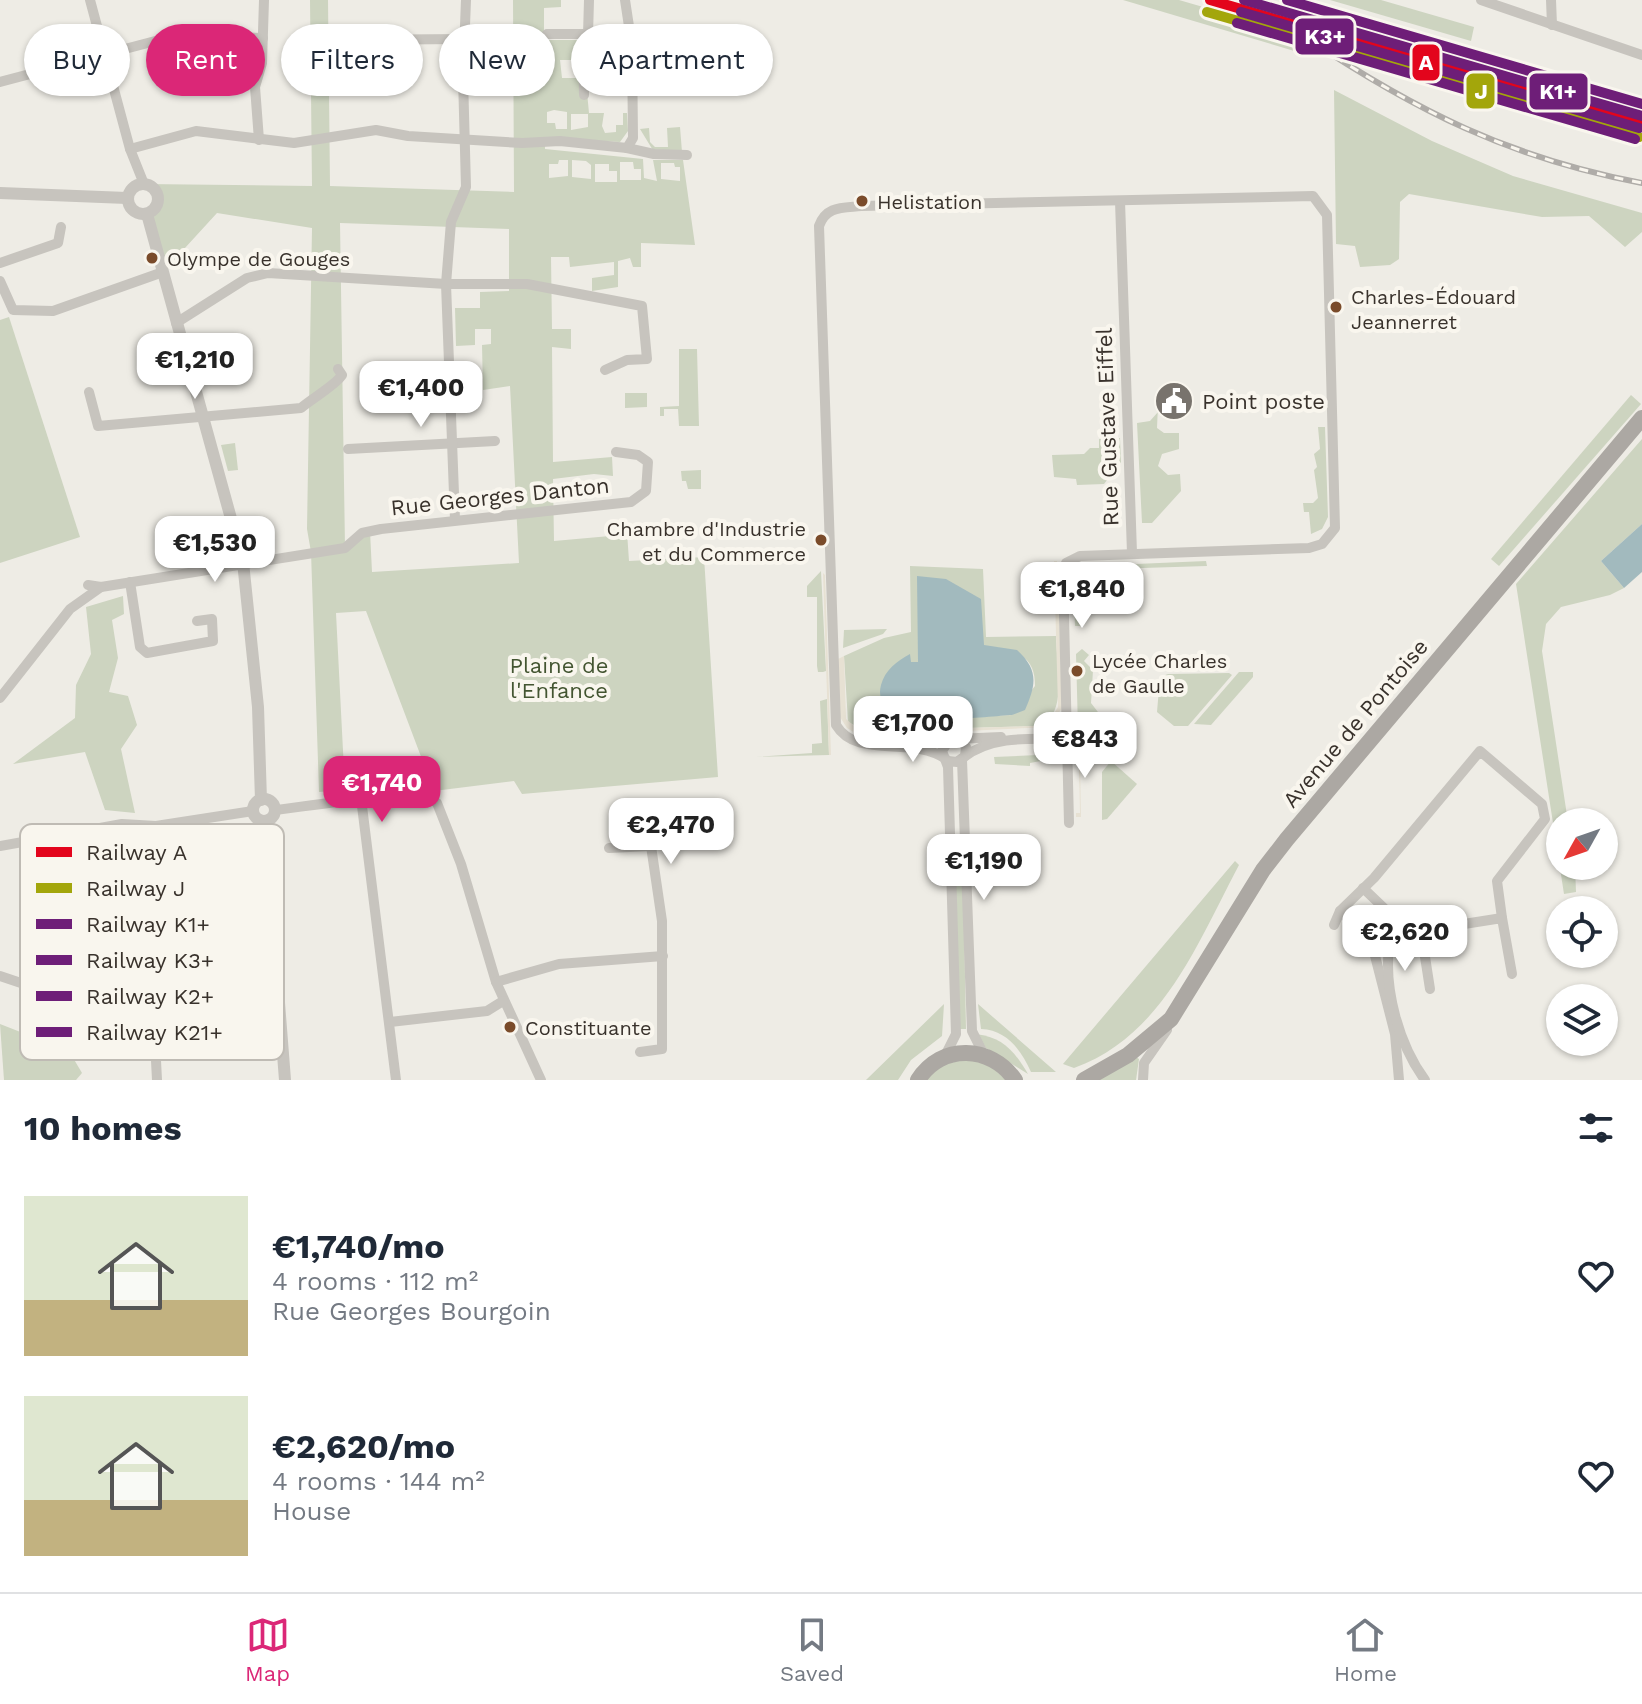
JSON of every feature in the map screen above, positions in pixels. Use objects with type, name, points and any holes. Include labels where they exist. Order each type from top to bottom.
[{"type":"main road","name":"Avenue de Pontoise","points":[[1084,1080],[1115,1062],[1171,1019],[1263,870],[1287,839],[1642,418]]},
{"type":"main road","points":[[918,1080],[943,1057],[963,1052],[984,1055],[1003,1066],[1014,1078],[1032,1080]]},
{"type":"main road","name":"Avenue de Pontoise","points":[[1067,1080],[1115,1062]]},
{"type":"street","points":[[90,0],[96,24]]},
{"type":"street","points":[[263,24],[264,0]]},
{"type":"street","points":[[466,0],[466,24]]},
{"type":"street","points":[[587,24],[589,0]]},
{"type":"street","points":[[625,0],[628,24]]},
{"type":"street","points":[[1481,0],[1642,55]]},
{"type":"street","points":[[1551,0],[1552,25]]},
{"type":"street","points":[[0,82],[24,75]]},
{"type":"street","points":[[116,96],[130,149],[144,184],[155,190],[158,199],[154,209],[147,214],[133,211],[127,198],[131,189],[144,184]]},
{"type":"street","points":[[256,96],[259,140]]},
{"type":"street","points":[[455,520],[446,284],[451,222],[466,187],[463,96]]},
{"type":"street","points":[[627,148],[633,138],[633,96]]},
{"type":"street","points":[[130,149],[196,131],[294,143],[376,130],[464,141],[560,141],[654,154],[687,155]]},
{"type":"street","points":[[0,193],[127,198]]},
{"type":"street","points":[[1066,739],[1015,740],[986,745],[963,759],[947,760],[931,750],[852,742],[841,733],[835,720],[819,226],[823,215],[830,210],[861,206],[1313,196],[1327,215],[1337,520],[1327,540],[1309,548],[1132,553]]},
{"type":"street","name":"Rue Gustave Eiffel","points":[[1069,823],[1064,568],[1069,560],[1080,556],[1132,553],[1120,201]]},
{"type":"street","points":[[147,214],[243,562],[258,707],[261,800],[253,811],[169,824]]},
{"type":"street","points":[[0,263],[58,243],[61,227]]},
{"type":"street","points":[[0,281],[13,310],[53,311],[163,272]]},
{"type":"street","points":[[176,323],[247,278],[268,273],[446,284],[527,284],[642,306],[647,359],[627,360],[605,370]]},
{"type":"street","points":[[89,392],[98,426],[301,408],[324,388],[339,381],[342,375],[338,369]]},
{"type":"street","points":[[348,449],[495,441]]},
{"type":"street","name":"Rue Georges Danton","points":[[101,587],[345,548],[362,533],[631,502],[646,491],[648,462],[638,455],[616,452]]},
{"type":"street","points":[[130,582],[140,647],[147,653],[213,641],[212,619],[197,621]]},
{"type":"street","points":[[88,585],[101,587]]},
{"type":"street","points":[[0,698],[70,609],[101,587]]},
{"type":"street","points":[[891,744],[915,738],[954,739],[986,735],[1015,740]]},
{"type":"street","points":[[954,739],[965,745],[972,1031],[984,1055]]},
{"type":"street","points":[[943,1057],[956,1034],[947,760],[943,746],[954,739]]},
{"type":"street","points":[[1334,925],[1340,911],[1480,751],[1542,804],[1545,819],[1497,881],[1512,974]]},
{"type":"street","points":[[253,811],[265,822],[275,810],[361,798],[433,800],[444,815],[503,1001],[541,1080]]},
{"type":"street","points":[[361,798],[396,1080]]},
{"type":"street","points":[[261,800],[269,801],[275,810]]},
{"type":"street","points":[[0,846],[20,842]]},
{"type":"street","points":[[609,848],[651,846],[662,921],[662,1049],[640,1052]]},
{"type":"street","points":[[1363,888],[1397,916],[1401,934]]},
{"type":"street","points":[[1364,934],[1369,916],[1386,910]]},
{"type":"street","points":[[1340,911],[1372,944],[1395,1034],[1402,1080],[1424,1080]]},
{"type":"street","points":[[1424,1080],[1413,1061],[1391,999],[1386,968],[1389,947],[1401,934],[1502,918]]},
{"type":"street","points":[[1421,931],[1430,989]]},
{"type":"street","points":[[1372,944],[1389,947]]},
{"type":"street","points":[[496,982],[559,964],[663,956]]},
{"type":"street","points":[[0,976],[20,983]]},
{"type":"street","points":[[390,1022],[487,1011],[503,1001]]},
{"type":"street","points":[[1143,1080],[1144,1063],[1171,1019]]},
{"type":"street","points":[[156,1060],[157,1080]]},
{"type":"street","points":[[283,1060],[285,1080]]},
{"type":"green space","name":"Plaine de l'Enfance","points":[[310,0],[328,0],[328,24],[310,24]]},
{"type":"green space","name":"Plaine de l'Enfance","points":[[513,0],[561,0],[561,7],[544,8],[544,24],[513,24]]},
{"type":"green space","points":[[1123,0],[1179,0],[1279,29],[1298,41],[1301,53]]},
{"type":"green space","points":[[1330,0],[1381,0],[1474,27],[1471,41]]},
{"type":"green space","name":"Plaine de l'Enfance","points":[[555,40],[571,40],[571,60],[560,60],[562,78],[571,78],[571,96],[587,96],[589,113],[604,113],[602,126],[605,133],[616,132],[616,125],[623,125],[623,113],[627,113],[628,131],[620,142],[545,138],[545,149],[643,159],[644,178],[657,181],[653,160],[683,160],[695,245],[641,243],[641,267],[633,267],[630,258],[618,261],[618,287],[592,291],[592,278],[614,275],[614,262],[570,267],[569,257],[551,257],[552,329],[571,329],[571,349],[552,347],[553,462],[612,457],[613,476],[594,474],[553,479],[554,541],[627,532],[629,561],[704,557],[718,777],[522,794],[514,781],[434,791],[366,611],[336,613],[345,790],[319,792],[311,552],[307,529],[312,228],[217,213],[163,272],[151,212],[158,203],[158,194],[144,184],[312,186],[311,96],[329,96],[330,186],[514,192],[514,96],[555,96]],"holes":[[[547,112],[567,112],[567,129],[556,129],[555,123],[547,123]],[[571,114],[588,114],[588,127],[571,130]],[[559,160],[568,160],[568,176],[549,178],[549,164],[558,164]],[[572,160],[586,161],[591,165],[591,179],[572,177]],[[620,162],[633,162],[634,169],[641,169],[641,180],[620,180]],[[661,163],[674,163],[675,167],[680,167],[680,181],[661,179]],[[595,164],[609,164],[609,171],[617,171],[617,182],[595,182]],[[340,223],[509,229],[509,291],[480,292],[480,308],[455,308],[456,346],[475,345],[475,329],[491,329],[491,344],[482,345],[483,390],[510,386],[519,563],[372,572],[370,531],[345,547]]]},
{"type":"green space","points":[[1334,90],[1432,141],[1513,176],[1642,213],[1642,232],[1625,247],[1589,216],[1542,217],[1409,194],[1400,202],[1399,259],[1390,265],[1360,267],[1355,246],[1336,244]]},
{"type":"green space","points":[[680,127],[682,152],[654,152],[640,129],[649,128],[650,142],[655,147],[668,147],[667,128]]},
{"type":"green space","points":[[9,317],[80,537],[0,563],[0,320]]},
{"type":"green space","points":[[679,349],[697,349],[699,426],[679,426],[678,409],[664,409],[664,416],[660,416],[660,407],[679,406]]},
{"type":"green space","points":[[625,393],[647,393],[647,407],[625,408]]},
{"type":"green space","points":[[1631,395],[1641,404],[1499,566],[1491,559]]},
{"type":"green space","points":[[1158,412],[1157,428],[1164,433],[1179,433],[1179,449],[1162,454],[1158,466],[1168,475],[1180,474],[1181,491],[1152,523],[1142,523],[1137,423],[1150,421]]},
{"type":"green space","points":[[1318,427],[1325,427],[1328,517],[1322,529],[1311,534],[1309,512],[1304,512],[1303,503],[1313,503],[1318,498],[1314,454],[1320,449]]},
{"type":"green space","points":[[1120,438],[1121,462],[1104,484],[1077,485],[1076,479],[1054,477],[1052,455],[1084,454],[1090,448],[1099,448],[1099,439]]},
{"type":"green space","points":[[1642,439],[1642,524],[1601,561],[1624,588],[1610,595],[1561,607],[1546,624],[1542,651],[1566,808],[1551,808],[1516,584]]},
{"type":"green space","points":[[235,443],[238,470],[228,471],[221,445]]},
{"type":"green space","points":[[701,470],[701,489],[688,489],[686,481],[682,481],[681,471]]},
{"type":"green space","points":[[1206,561],[1207,566],[1111,569],[1106,579],[1090,571],[1089,566]]},
{"type":"green space","points":[[910,566],[983,569],[986,637],[1056,636],[1058,700],[1048,720],[1039,726],[967,728],[952,717],[1012,715],[1035,686],[1032,668],[1024,658],[1006,649],[992,648],[939,660],[911,662],[909,719],[939,718],[943,728],[866,731],[848,722],[844,656],[884,638],[911,632]]},
{"type":"green space","points":[[821,571],[826,671],[818,672],[817,597],[807,597],[807,586]]},
{"type":"green space","points":[[1082,583],[1094,595],[1081,603],[1081,626],[1075,626],[1073,584]]},
{"type":"green space","points":[[123,596],[124,614],[112,620],[118,658],[109,692],[128,696],[137,725],[121,749],[135,813],[105,810],[85,752],[13,764],[75,718],[76,685],[91,654],[86,607]]},
{"type":"green space","points":[[887,629],[883,634],[843,648],[844,630]]},
{"type":"green space","points":[[1082,649],[1089,655],[1084,661],[1093,670],[1091,703],[1101,716],[1116,723],[1118,729],[1078,729],[1076,654]]},
{"type":"green space","points":[[1239,672],[1253,672],[1253,677],[1211,725],[1194,724]]},
{"type":"green space","points":[[1168,674],[1232,675],[1188,726],[1174,726],[1157,712],[1160,677]]},
{"type":"green space","points":[[827,699],[829,755],[756,757],[812,753],[812,744],[822,743],[820,701]]},
{"type":"green space","points":[[1038,755],[1046,760],[1030,763],[1030,766],[995,764],[994,757]]},
{"type":"green space","points":[[1111,761],[1137,784],[1107,819],[1102,820],[1102,772]]},
{"type":"green space","points":[[1235,861],[1239,865],[1192,955],[1155,1010],[1132,1034],[1105,1053],[1074,1068],[1063,1064]]},
{"type":"green space","points":[[955,872],[963,872],[966,1029],[960,1029]]},
{"type":"green space","points":[[1562,880],[1576,880],[1576,892],[1564,894]]},
{"type":"green space","points":[[1384,915],[1393,919],[1397,928],[1393,937],[1384,941],[1375,937],[1371,928],[1375,919]]},
{"type":"green space","points":[[944,1004],[942,1036],[911,1060],[898,1080],[866,1080]]},
{"type":"green space","points":[[978,1004],[1056,1072],[1031,1072],[1023,1056],[1006,1037],[981,1029]]},
{"type":"green space","points":[[0,1024],[20,1032],[20,1060],[74,1060],[82,1073],[76,1080],[4,1080]]},
{"type":"green space","points":[[976,1034],[1001,1042],[1028,1074],[986,1048]]},
{"type":"green space","points":[[1136,1057],[1139,1059],[1136,1080],[1096,1080]]},
{"type":"green space","points":[[966,1059],[990,1065],[1006,1080],[926,1080],[942,1065]]},
{"type":"shaded area","points":[[1054,561],[1057,561],[1062,708],[1049,727],[860,736],[847,728],[840,717],[838,659],[844,656],[846,719],[859,730],[943,728],[952,717],[967,728],[1035,726],[1049,722],[1058,707]]},
{"type":"shaded area","points":[[1089,566],[1090,571],[1101,571],[1106,577],[1094,595],[1082,584],[1073,584]]},
{"type":"shaded area","points":[[823,573],[825,575],[831,755],[829,755]]},
{"type":"shaded area","points":[[1078,729],[1115,729],[1115,741],[1084,774],[1084,760],[1080,760],[1081,817],[1076,817],[1076,813],[1080,813],[1079,764],[1074,764],[1074,760],[1079,759]]},
{"type":"water","points":[[1642,524],[1642,572],[1624,588],[1601,561]]},
{"type":"water","points":[[917,576],[946,579],[981,599],[984,645],[1017,650],[1032,671],[1033,685],[1025,710],[1012,715],[932,719],[892,710],[882,700],[881,685],[892,666],[910,654],[911,662],[918,662]]},
{"type":"railway","points":[[1305,37],[1386,88],[1466,128],[1549,160],[1642,183]]},
{"type":"rail line","name":"A","points":[[1210,0],[1642,125]]},
{"type":"rail line","name":"K1+","points":[[1244,0],[1642,116]]},
{"type":"rail line","name":"K2+","points":[[1287,0],[1642,104]]},
{"type":"rail line","name":"J","points":[[1207,12],[1639,137]]},
{"type":"rail line","name":"K3+","points":[[1241,12],[1639,128]]},
{"type":"rail line","name":"K21+","points":[[1237,23],[1635,139]]},
{"type":"place","name":"Helistation","points":[[862,201]]},
{"type":"place","name":"Olympe de Gouges","points":[[152,258]]},
{"type":"place","name":"Charles-Édouard Jeannerret","points":[[1336,307]]},
{"type":"place","name":"Point poste","points":[[1174,401]]},
{"type":"place","name":"Chambre d'Industrie et du Commerce","points":[[821,540]]},
{"type":"place","name":"Lycée Charles de Gaulle","points":[[1077,671]]},
{"type":"place","name":"Constituante","points":[[510,1027]]}]
